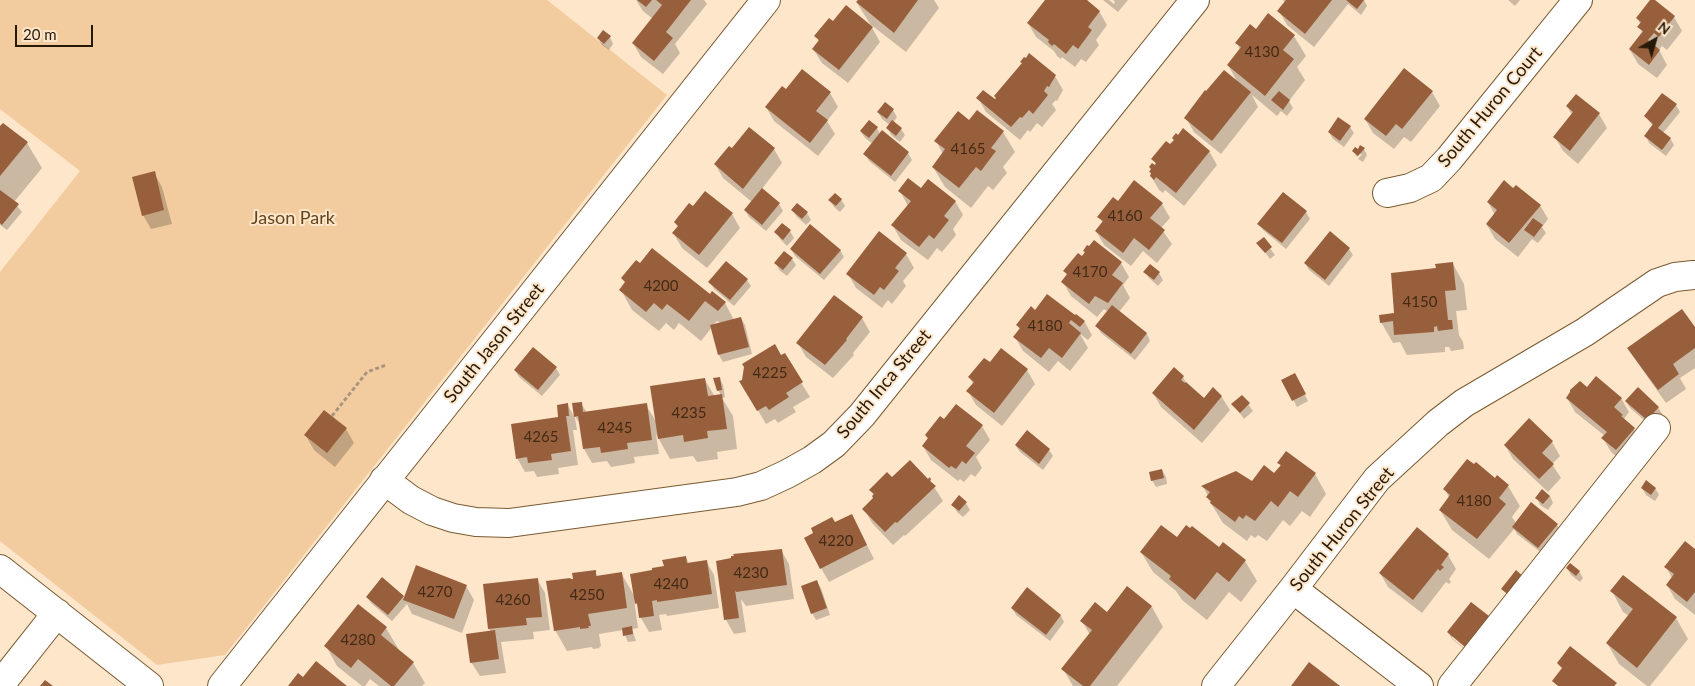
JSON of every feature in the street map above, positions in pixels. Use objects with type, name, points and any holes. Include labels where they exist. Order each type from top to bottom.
[{"type":"street","name":"South Jason Street","points":[[222,686],[766,0]]},
{"type":"street","name":"South Inca Street","points":[[384,480],[411,500],[446,516],[476,522],[509,523],[736,492],[761,486],[812,460],[834,444],[862,415],[1195,0]]},
{"type":"street","name":"South Huron Court","points":[[1387,193],[1410,188],[1431,178],[1449,159],[1578,0]]},
{"type":"street","name":"South Huron Street","points":[[1216,686],[1377,479],[1445,418],[1464,403],[1585,332],[1657,283],[1675,277],[1693,275]]},
{"type":"street","points":[[1452,686],[1656,428]]},
{"type":"street","points":[[0,569],[149,686]]},
{"type":"street","points":[[1293,589],[1419,686]]},
{"type":"street","points":[[0,685],[57,614]]},
{"type":"path","points":[[332,416],[367,372],[386,366]]},
{"type":"green space","name":"Jason Park","points":[[0,0],[547,0],[667,95],[225,655],[157,665],[0,541],[0,272],[80,171],[0,109]]},
{"type":"building","points":[[637,0],[652,0],[646,7]]},
{"type":"building","points":[[656,0],[691,0],[666,32],[673,38],[654,61],[632,43],[662,5]]},
{"type":"building","points":[[858,0],[918,0],[894,33],[856,2]]},
{"type":"building","points":[[1045,0],[1087,0],[1100,11],[1088,27],[1092,30],[1078,49],[1073,45],[1066,54],[1054,44],[1052,46],[1048,42],[1049,40],[1027,23]]},
{"type":"building","points":[[1286,0],[1332,0],[1305,34],[1277,11]]},
{"type":"building","points":[[1346,0],[1364,0],[1357,9]]},
{"type":"building","points":[[1650,0],[1655,0],[1675,16],[1659,37],[1654,33],[1648,40],[1660,50],[1649,65],[1629,49],[1643,31],[1637,27],[1641,22],[1636,18]]},
{"type":"building","points":[[846,5],[873,27],[839,70],[812,49],[819,40],[814,36],[829,18],[833,21]]},
{"type":"building","points":[[1268,13],[1295,35],[1283,50],[1294,59],[1265,96],[1227,65],[1241,47],[1235,43],[1250,24],[1256,29]]},
{"type":"building","points":[[603,30],[611,36],[604,44],[597,38]]},
{"type":"building","points":[[1029,53],[1056,75],[1049,87],[1047,86],[1044,91],[1048,95],[1033,114],[1029,110],[1011,127],[976,98],[983,90],[995,99],[994,96]]},
{"type":"building","points":[[1404,68],[1433,91],[1402,129],[1396,124],[1386,136],[1364,119]]},
{"type":"building","points":[[802,69],[831,92],[816,111],[828,120],[810,143],[765,107],[782,86],[786,89]]},
{"type":"building","points":[[1224,70],[1251,92],[1212,141],[1184,118],[1205,90]]},
{"type":"building","points":[[1279,91],[1290,100],[1283,110],[1271,100]]},
{"type":"building","points":[[1662,93],[1677,104],[1658,128],[1671,138],[1662,150],[1644,136],[1653,124],[1644,116]]},
{"type":"building","points":[[1576,94],[1600,113],[1570,151],[1553,137],[1573,112],[1566,106]]},
{"type":"building","points":[[885,102],[894,109],[887,119],[877,112]]},
{"type":"building","points":[[977,110],[1004,131],[991,148],[996,151],[981,171],[976,167],[959,188],[932,167],[945,149],[934,141],[958,111],[969,120]]},
{"type":"building","points":[[1338,117],[1351,126],[1340,141],[1328,132]]},
{"type":"building","points":[[869,120],[878,127],[869,138],[860,131]]},
{"type":"building","points":[[892,120],[902,128],[896,136],[886,128]]},
{"type":"building","points":[[3,123],[28,142],[0,176],[0,126]]},
{"type":"building","points":[[749,127],[775,148],[743,189],[714,164],[729,146],[732,148]]},
{"type":"building","points":[[1183,128],[1210,151],[1176,193],[1156,177],[1154,180],[1150,176],[1151,173],[1149,172],[1151,169],[1149,167],[1152,163],[1155,165],[1156,163],[1151,159],[1166,141],[1170,144],[1174,140],[1172,138],[1176,133],[1178,135]]},
{"type":"building","points":[[882,130],[909,152],[891,176],[863,154]]},
{"type":"building","points":[[1360,145],[1365,148],[1358,156],[1352,151],[1355,147],[1358,149]]},
{"type":"building","points":[[155,171],[164,210],[142,216],[132,177]]},
{"type":"building","points":[[908,178],[921,188],[928,179],[956,201],[944,216],[949,220],[934,239],[929,235],[919,247],[891,225],[911,201],[898,191]]},
{"type":"building","points":[[1134,180],[1163,203],[1150,218],[1165,230],[1149,250],[1134,238],[1123,253],[1095,231],[1103,221],[1097,217],[1113,197],[1118,201]]},
{"type":"building","points":[[1504,180],[1513,188],[1516,185],[1541,205],[1509,243],[1486,224],[1497,210],[1487,202]]},
{"type":"building","points":[[762,188],[780,203],[762,225],[744,210]]},
{"type":"building","points":[[0,190],[19,204],[2,225],[0,223]]},
{"type":"building","points":[[705,191],[733,213],[699,255],[672,233],[678,226],[674,222],[689,203],[693,206]]},
{"type":"building","points":[[1283,192],[1307,211],[1282,243],[1257,224]]},
{"type":"building","points":[[835,193],[842,199],[836,206],[828,200]]},
{"type":"building","points":[[797,203],[808,212],[802,219],[791,210]]},
{"type":"building","points":[[1533,218],[1543,225],[1534,237],[1524,230]]},
{"type":"building","points":[[782,223],[791,230],[783,240],[774,232]]},
{"type":"building","points":[[810,224],[841,250],[820,274],[790,249]]},
{"type":"building","points":[[879,231],[907,253],[895,268],[899,271],[884,290],[880,287],[874,295],[846,274]]},
{"type":"building","points":[[1330,231],[1350,248],[1325,280],[1304,263]]},
{"type":"building","points":[[1264,237],[1272,247],[1265,253],[1256,243]]},
{"type":"building","points":[[1094,240],[1122,262],[1112,275],[1123,283],[1108,303],[1095,296],[1089,304],[1061,282],[1067,274],[1063,271],[1078,253],[1082,256],[1087,245],[1089,246]]},
{"type":"building","points":[[652,248],[710,294],[712,291],[726,302],[718,311],[705,301],[689,321],[667,304],[662,310],[654,303],[646,312],[619,290],[625,282],[621,278],[636,260],[640,263]]},
{"type":"building","points":[[784,251],[793,258],[783,270],[774,263]]},
{"type":"building","points":[[726,261],[748,279],[730,300],[708,282]]},
{"type":"building","points":[[1453,262],[1456,290],[1445,291],[1448,320],[1452,320],[1453,329],[1438,331],[1437,326],[1434,327],[1434,332],[1394,335],[1393,321],[1380,323],[1379,315],[1394,313],[1391,273],[1436,268],[1435,264]]},
{"type":"building","points":[[1150,264],[1160,272],[1154,280],[1143,272]]},
{"type":"building","points":[[1047,294],[1085,321],[1080,327],[1071,320],[1069,323],[1081,333],[1062,358],[1049,348],[1041,358],[1013,337],[1020,328],[1016,325],[1031,306],[1035,310]]},
{"type":"building","points":[[834,295],[863,317],[847,340],[825,365],[796,343]]},
{"type":"building","points":[[1112,305],[1147,333],[1131,354],[1095,326]]},
{"type":"building","points":[[1682,309],[1695,327],[1695,348],[1673,364],[1679,374],[1658,390],[1627,348]]},
{"type":"building","points":[[741,317],[749,347],[718,355],[710,325]]},
{"type":"building","points":[[775,344],[781,355],[785,353],[803,382],[786,393],[789,397],[769,410],[766,406],[757,411],[739,381],[742,380],[744,367],[742,364]]},
{"type":"building","points":[[533,347],[557,367],[538,390],[514,370]]},
{"type":"building","points":[[1001,348],[1028,369],[994,413],[966,391],[974,382],[968,377],[984,358],[990,362]]},
{"type":"building","points":[[1174,367],[1184,376],[1181,380],[1186,382],[1204,398],[1213,387],[1222,396],[1194,430],[1152,393]]},
{"type":"building","points":[[1295,373],[1306,394],[1292,401],[1281,380]]},
{"type":"building","points":[[1596,376],[1622,398],[1614,407],[1635,428],[1616,450],[1601,438],[1607,432],[1566,398],[1570,390],[1580,381],[1587,387]]},
{"type":"building","points":[[720,377],[722,390],[717,391],[713,378]]},
{"type":"building","points":[[705,378],[708,396],[722,394],[727,429],[707,431],[708,438],[684,442],[683,435],[658,439],[650,386]]},
{"type":"building","points":[[1638,387],[1659,407],[1647,420],[1625,401]]},
{"type":"building","points":[[1242,395],[1250,403],[1240,413],[1231,404]]},
{"type":"building","points":[[582,402],[583,412],[647,403],[652,440],[627,443],[628,449],[601,453],[600,447],[583,449],[578,416],[574,417],[572,403]]},
{"type":"building","points":[[568,403],[569,416],[566,416],[571,451],[551,454],[552,460],[528,463],[527,457],[516,459],[511,424],[558,417],[557,405]]},
{"type":"building","points":[[956,404],[983,425],[966,446],[975,453],[966,464],[962,461],[956,469],[951,466],[949,468],[922,446],[928,438],[925,435],[940,416],[944,419]]},
{"type":"building","points":[[324,410],[347,428],[327,453],[304,435]]},
{"type":"building","points":[[1529,418],[1553,441],[1542,453],[1554,464],[1539,479],[1504,445]]},
{"type":"building","points":[[1027,430],[1050,449],[1039,464],[1015,445]]},
{"type":"building","points":[[1286,451],[1316,473],[1298,497],[1290,491],[1278,507],[1271,501],[1255,521],[1246,515],[1243,519],[1239,516],[1235,522],[1210,503],[1211,501],[1206,497],[1210,492],[1201,486],[1236,471],[1252,481],[1264,465],[1274,473],[1281,465],[1277,463]]},
{"type":"building","points":[[1467,459],[1474,464],[1476,462],[1495,478],[1497,475],[1509,485],[1499,498],[1506,504],[1477,539],[1439,510],[1450,495],[1443,489]]},
{"type":"building","points":[[910,460],[928,479],[930,477],[930,481],[936,486],[885,532],[862,509],[873,498],[874,494],[869,490],[887,472],[892,477]]},
{"type":"building","points":[[1162,469],[1164,478],[1151,481],[1149,472]]},
{"type":"building","points":[[1646,480],[1656,488],[1651,495],[1641,488]]},
{"type":"building","points":[[1542,489],[1550,496],[1543,504],[1535,498]]},
{"type":"building","points":[[959,495],[967,502],[959,511],[951,505]]},
{"type":"building","points":[[1531,502],[1558,524],[1538,548],[1512,527]]},
{"type":"building","points":[[852,514],[867,545],[820,569],[804,538],[813,533],[811,528],[832,517],[835,522]]},
{"type":"building","points":[[1161,525],[1177,537],[1186,525],[1190,528],[1192,526],[1219,547],[1223,542],[1246,560],[1229,582],[1217,572],[1195,600],[1169,579],[1171,576],[1140,552]]},
{"type":"building","points":[[1417,527],[1449,554],[1441,565],[1444,567],[1440,571],[1438,569],[1413,600],[1379,573]]},
{"type":"building","points":[[1685,541],[1695,549],[1695,592],[1687,602],[1666,585],[1674,574],[1664,567]]},
{"type":"building","points":[[782,549],[787,585],[736,592],[735,590],[739,618],[724,620],[716,561],[731,558],[731,556],[734,556],[733,554]]},
{"type":"building","points":[[686,556],[687,563],[707,560],[712,594],[657,602],[657,600],[652,601],[654,616],[639,618],[630,574],[664,566],[662,560]]},
{"type":"building","points":[[1570,563],[1580,571],[1576,576],[1566,568]]},
{"type":"building","points":[[416,565],[467,585],[454,619],[403,600]]},
{"type":"building","points":[[596,570],[596,576],[622,572],[627,608],[588,614],[591,626],[588,626],[589,628],[580,629],[580,627],[554,631],[546,581],[573,579],[572,573]]},
{"type":"building","points":[[1516,570],[1525,578],[1510,596],[1501,589]]},
{"type":"building","points":[[1623,575],[1677,617],[1637,668],[1606,643],[1633,609],[1610,591]]},
{"type":"building","points":[[382,577],[404,596],[388,615],[366,597]]},
{"type":"building","points":[[538,578],[542,617],[526,618],[527,625],[488,629],[483,584]]},
{"type":"building","points":[[817,580],[827,608],[811,614],[801,586]]},
{"type":"building","points":[[1127,586],[1152,606],[1090,686],[1083,686],[1061,669],[1092,630],[1080,621],[1095,602],[1107,612]]},
{"type":"building","points":[[1027,587],[1061,615],[1046,635],[1011,608]]},
{"type":"building","points":[[1471,602],[1489,616],[1465,647],[1447,632]]},
{"type":"building","points":[[358,604],[387,627],[381,635],[414,662],[394,686],[391,686],[358,659],[351,668],[324,646]]},
{"type":"building","points":[[632,626],[633,634],[623,636],[622,628]]},
{"type":"building","points":[[495,630],[499,659],[470,663],[466,634]]},
{"type":"building","points":[[1570,646],[1617,683],[1614,686],[1558,686],[1552,681],[1562,668],[1557,663]]},
{"type":"building","points":[[316,661],[347,686],[288,686],[298,673],[303,677]]},
{"type":"building","points":[[1309,662],[1340,686],[1291,686]]},
{"type":"building","points":[[45,680],[53,686],[40,686]]}]
